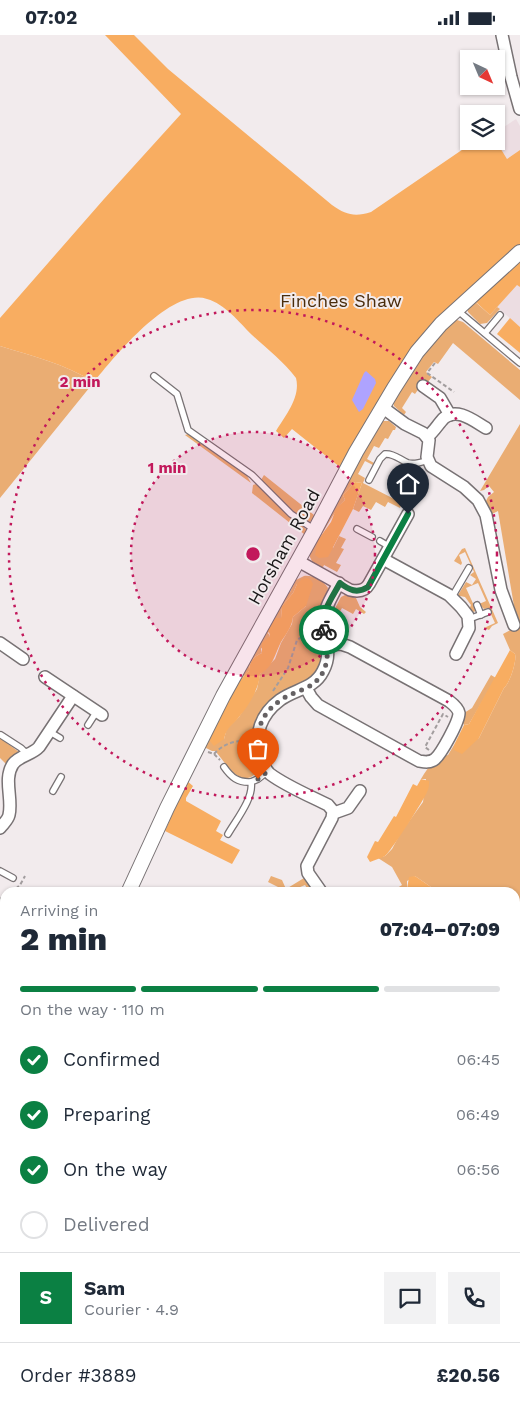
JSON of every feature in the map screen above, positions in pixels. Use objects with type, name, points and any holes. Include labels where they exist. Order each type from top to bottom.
[{"type":"street","points":[[502,35],[510,77],[520,109]]},
{"type":"street","name":"Horsham Road","points":[[131,887],[197,747],[382,407],[424,343],[456,309],[520,252]]},
{"type":"street","points":[[423,386],[440,398],[450,415]]},
{"type":"street","points":[[382,407],[427,437],[429,445],[428,460],[431,466],[455,480],[473,495],[483,509],[488,524],[501,591],[514,625]]},
{"type":"street","points":[[427,437],[450,415],[463,415],[486,428]]},
{"type":"street","points":[[298,561],[354,591],[366,588],[383,559],[385,544],[408,514]]},
{"type":"street","points":[[383,559],[452,597],[461,607],[469,619],[468,631],[456,654]]},
{"type":"street","points":[[334,813],[328,805],[277,778],[268,771],[257,742],[260,726],[274,705],[291,694],[306,688],[323,671],[328,645],[323,627],[325,611],[340,583]]},
{"type":"street","points":[[0,643],[24,659]]},
{"type":"street","points":[[306,688],[310,697],[318,705],[420,761],[429,762],[439,755],[457,721],[458,709],[449,701],[350,647],[328,645]]},
{"type":"street","points":[[45,677],[100,713]]},
{"type":"street","points":[[0,827],[9,815],[5,797],[11,769],[18,760],[37,749],[73,695]]},
{"type":"street","points":[[318,887],[306,869],[310,858],[334,813],[348,808],[360,791]]},
{"type":"lane","points":[[456,309],[520,363]]},
{"type":"lane","points":[[484,333],[500,315]]},
{"type":"lane","points":[[154,376],[178,394],[186,425],[190,432],[252,475],[292,514],[315,530]]},
{"type":"lane","points":[[369,480],[380,459],[386,454],[408,463],[428,460]]},
{"type":"lane","points":[[357,529],[372,537]]},
{"type":"lane","points":[[452,597],[469,568]]},
{"type":"lane","points":[[477,605],[481,615]]},
{"type":"lane","points":[[469,619],[488,612]]},
{"type":"lane","points":[[88,725],[100,713]]},
{"type":"lane","points":[[50,732],[60,738]]},
{"type":"lane","points":[[1,735],[21,748],[26,754]]},
{"type":"lane","points":[[224,767],[236,779],[242,782],[251,782],[268,771]]},
{"type":"lane","points":[[52,791],[61,777]]},
{"type":"lane","points":[[228,834],[249,797],[251,782]]},
{"type":"lane","points":[[0,871],[13,878]]},
{"type":"path","points":[[435,363],[427,373],[454,392]]},
{"type":"path","points":[[269,696],[288,668],[297,640],[308,632],[323,627]]},
{"type":"path","points":[[439,755],[425,747],[443,714],[457,721]]},
{"type":"path","points":[[214,754],[221,748],[236,741],[257,742]]},
{"type":"path","points":[[197,747],[214,754],[224,767]]},
{"type":"path","points":[[18,887],[25,876]]},
{"type":"shaded area","points":[[516,119],[520,126],[520,150],[507,159],[502,150],[505,150],[505,126]]},
{"type":"shaded area","points":[[517,284],[520,287],[520,327],[497,307]]},
{"type":"shaded area","points":[[472,299],[490,315],[497,307],[500,309],[487,323],[480,324],[468,312],[467,308]]},
{"type":"shaded area","points":[[451,321],[463,322],[520,370],[520,400],[453,343],[438,364],[434,362],[426,372],[432,377],[427,383],[424,381],[415,394],[412,392],[402,408],[406,412],[404,415],[394,406],[393,402],[417,360]]},
{"type":"shaded area","points":[[0,346],[60,365],[94,382],[0,498]]},
{"type":"shaded area","points":[[366,371],[375,379],[376,383],[363,409],[359,412],[352,400]]},
{"type":"shaded area","points":[[382,421],[389,421],[396,427],[395,430],[393,430],[388,439],[385,438],[379,448],[374,446],[367,459],[374,463],[373,465],[365,461],[358,474],[365,478],[363,483],[402,503],[400,508],[388,502],[385,507],[376,502],[371,510],[363,506],[359,512],[353,509],[362,483],[355,482],[343,495],[345,500],[318,540],[333,548],[339,536],[346,539],[341,548],[344,549],[336,563],[341,565],[337,572],[324,565],[322,569],[312,562],[309,550],[376,427]]},
{"type":"shaded area","points":[[520,424],[520,623],[514,606],[498,511],[492,514],[486,501],[494,492],[489,486],[480,491]]},
{"type":"shaded area","points":[[188,434],[246,474],[251,483],[185,435]]},
{"type":"shaded area","points":[[264,475],[314,515],[312,521],[307,523],[298,516],[261,480]]},
{"type":"shaded area","points":[[256,484],[307,530],[304,534],[252,493],[253,485]]},
{"type":"shaded area","points":[[465,548],[498,623],[489,630],[484,628],[495,623],[488,608],[484,609],[479,604],[486,601],[478,583],[466,588],[476,610],[474,612],[469,610],[471,605],[465,597],[460,596],[459,598],[458,595],[466,582],[472,585],[476,579],[470,575],[474,572],[465,552],[459,555],[461,565],[454,561],[462,549]]},
{"type":"shaded area","points":[[304,576],[310,576],[320,580],[328,588],[316,623],[316,630],[320,630],[323,658],[314,677],[266,709],[258,771],[251,777],[239,777],[215,751],[202,746],[285,593],[290,592],[296,580]],"holes":[[[297,584],[306,606],[293,617],[292,624],[281,643],[275,659],[260,674],[257,689],[239,717],[227,728],[224,739],[214,727],[244,676],[249,671],[252,660],[262,653],[261,649],[270,636],[268,633],[281,619],[282,606],[293,593]]]},
{"type":"shaded area","points":[[345,595],[356,598],[360,607],[366,612],[364,614],[356,609],[353,614],[342,608],[338,615],[333,612],[341,597]]},
{"type":"shaded area","points":[[520,625],[520,887],[431,887],[415,876],[407,881],[407,887],[399,887],[402,885],[392,867],[378,858],[385,856],[392,849],[400,834],[423,802],[426,779],[421,779],[429,767],[439,758],[448,755],[454,745],[454,750],[479,738],[504,688],[509,682],[514,667],[515,654],[510,650],[503,634]]},
{"type":"shaded area","points":[[491,675],[496,678],[469,724],[464,725],[462,721],[464,713],[472,708]]},
{"type":"shaded area","points":[[0,738],[19,752],[9,764],[6,764],[0,758]]},
{"type":"shaded area","points":[[271,876],[282,880],[285,887],[278,887],[268,882]]},
{"type":"shaded area","points":[[304,878],[313,886],[306,887],[305,885],[289,887]]},
{"type":"green space","name":"Finches Shaw","points":[[105,35],[134,35],[168,69],[332,205],[346,213],[355,215],[371,212],[462,150],[502,150],[507,159],[520,150],[520,287],[517,285],[490,315],[466,293],[341,468],[292,429],[284,438],[276,431],[288,413],[294,399],[297,385],[296,378],[231,314],[214,301],[193,298],[177,303],[161,313],[129,341],[94,382],[60,365],[0,346],[0,318],[181,114]]},
{"type":"green space","points":[[510,318],[520,327],[520,353],[497,334]]},
{"type":"green space","points":[[355,482],[362,483],[353,509],[328,557],[319,558],[315,555],[318,540],[331,522],[336,509],[345,500],[343,495]]},
{"type":"green space","points":[[307,578],[313,584],[306,606],[293,617],[290,627],[271,664],[260,674],[253,697],[228,729],[224,739],[214,746],[210,741],[226,704],[238,684],[249,671],[252,660],[262,653],[262,643],[270,636],[268,629],[275,618],[281,618],[282,606],[293,593],[297,584],[302,579]]},
{"type":"green space","points":[[510,650],[515,654],[515,662],[509,682],[504,688],[479,738],[462,754],[454,750],[454,745],[464,725],[469,724]]},
{"type":"green space","points":[[421,779],[429,781],[429,784],[428,791],[420,805],[388,853],[370,862],[367,857],[375,841],[378,842],[394,816],[396,817],[413,784],[417,786]]},
{"type":"green space","points":[[187,781],[193,786],[186,801],[221,821],[216,831],[223,835],[220,840],[240,850],[232,864],[165,831]]},
{"type":"green space","points":[[415,876],[431,887],[407,887],[409,877]]},
{"type":"way so far","points":[[258,779],[268,771],[257,742],[260,726],[274,705],[291,694],[310,686],[323,671],[326,665],[328,649],[324,630]]},
{"type":"route","points":[[324,630],[323,620],[325,611],[340,583],[354,591],[363,590],[368,587],[408,514]]}]
